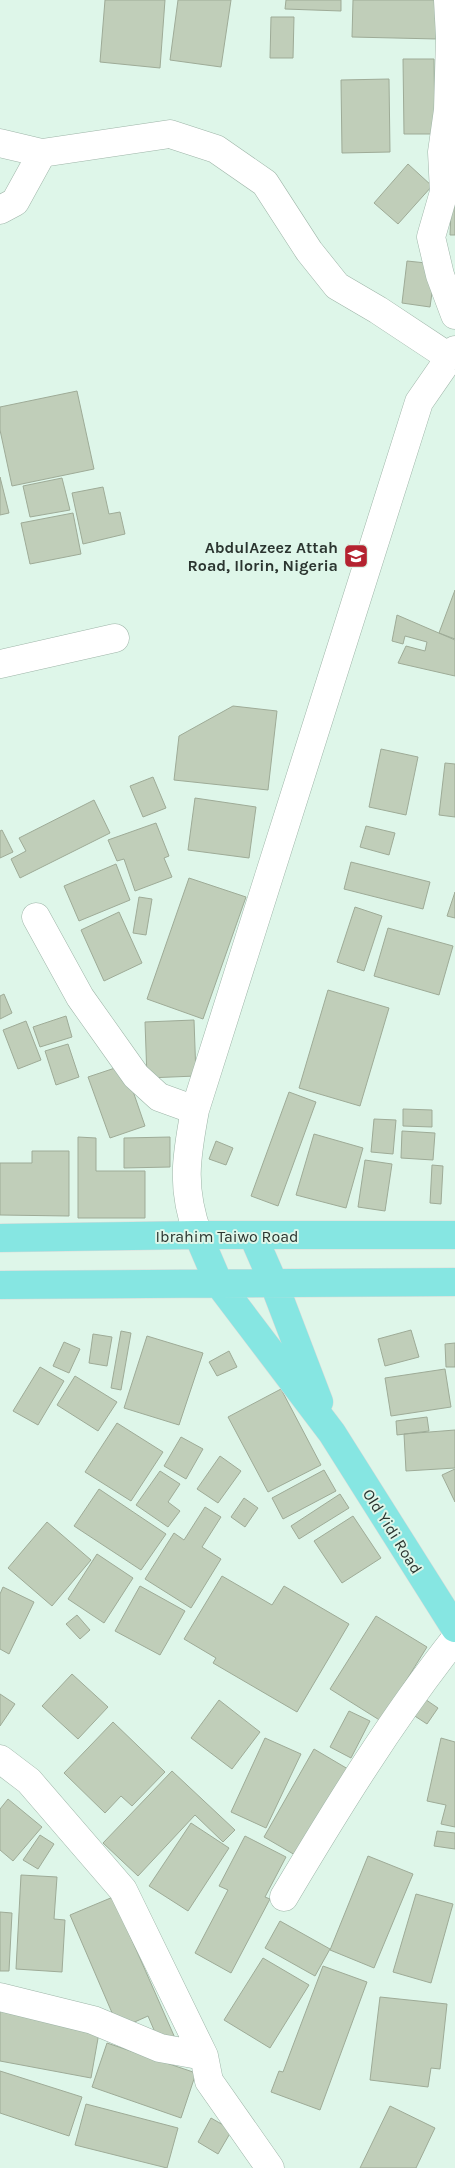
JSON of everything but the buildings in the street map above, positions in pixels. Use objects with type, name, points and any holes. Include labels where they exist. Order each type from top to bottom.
[{"type":"main road","name":"Ibrahim Taiwo Road","points":[[0,1238],[198,1235],[455,1235]]},
{"type":"main road","name":"Old Yidi Road","points":[[198,1235],[219,1284],[332,1433],[455,1628]]},
{"type":"main road","name":"Old Yidi Road","points":[[253,1236],[274,1284],[332,1433]]},
{"type":"main road","points":[[0,1285],[455,1282]]},
{"type":"street","points":[[448,0],[450,37],[448,110],[442,152],[444,192],[431,237],[440,276],[455,315]]},
{"type":"street","points":[[0,143],[42,153],[170,134],[216,148],[265,183],[309,251],[337,286],[452,354],[419,402],[195,1110],[186,1159],[187,1191],[198,1235]]},
{"type":"street","points":[[0,210],[15,202],[42,153]]},
{"type":"street","points":[[0,664],[116,638]]},
{"type":"street","points":[[36,917],[80,997],[136,1076],[159,1097],[195,1110]]},
{"type":"street","points":[[284,1897],[351,1785],[421,1682],[455,1638]]},
{"type":"street","points":[[0,1759],[29,1780],[123,1890],[204,2056],[209,2081],[270,2168]]},
{"type":"street","points":[[0,1997],[93,2020],[160,2048],[204,2056]]},
{"type":"place","name":"AbdulAzeez Attah Road, Ilorin, Nigeria","points":[[356,556]]}]
